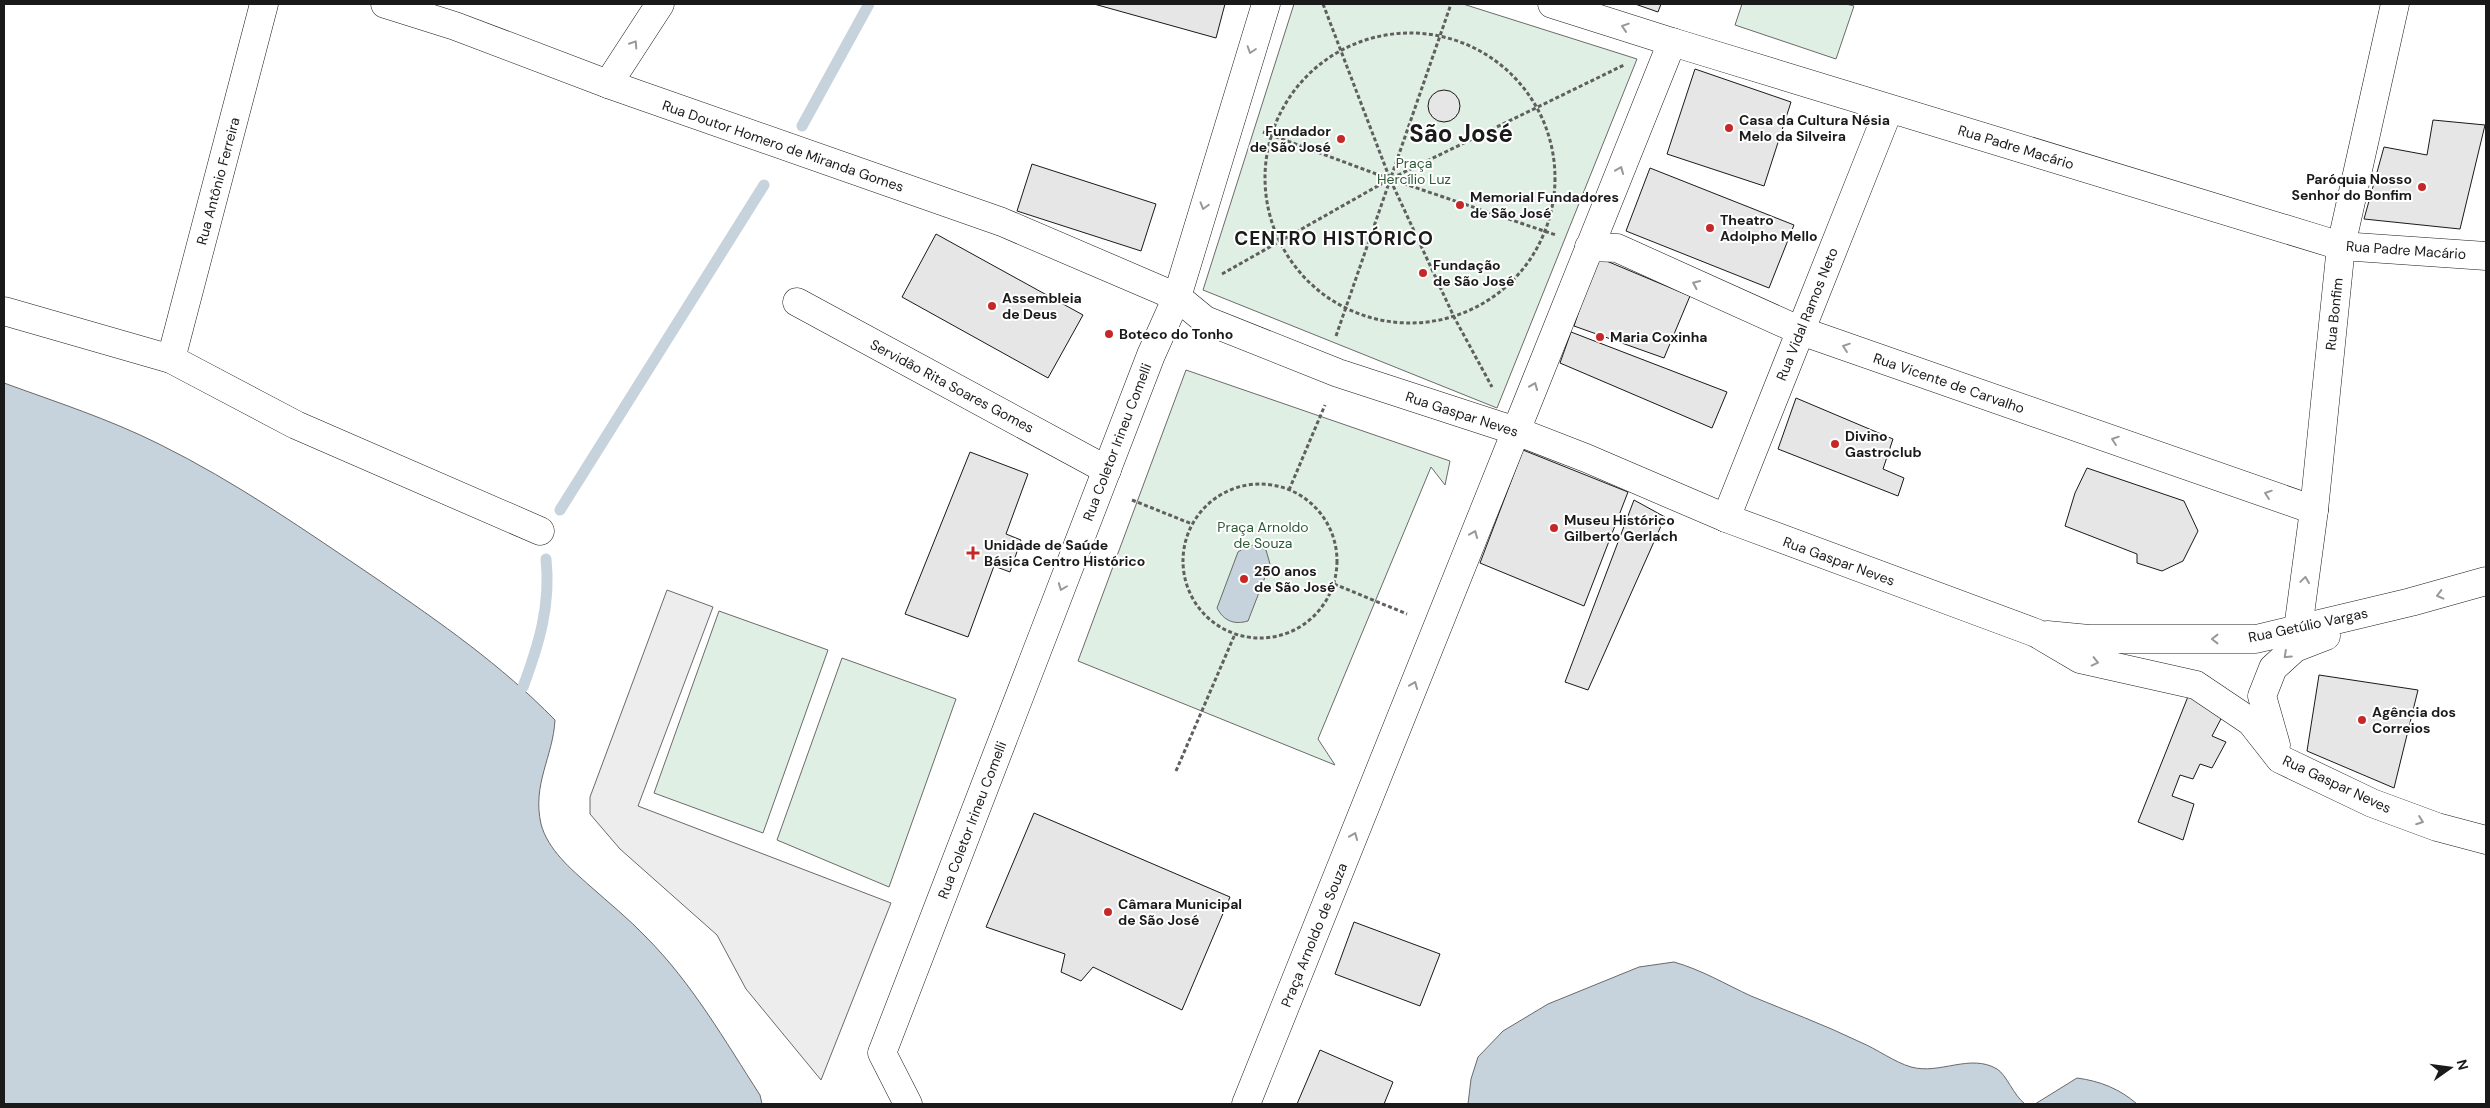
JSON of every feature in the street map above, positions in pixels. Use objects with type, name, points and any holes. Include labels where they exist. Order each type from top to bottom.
[{"type":"street","name":"Rua Antônio Ferreira","points":[[171,358],[264,4]]},
{"type":"street","name":"Rua Doutor Homero de Miranda Gomes","points":[[385,4],[490,38],[608,84],[1002,222],[1177,297]]},
{"type":"street","points":[[608,84],[660,4]]},
{"type":"street","name":"Rua Coletor Irineu Comelli","points":[[908,1104],[882,1053],[1151,355],[1177,297],[1229,120],[1266,4]]},
{"type":"street","name":"Rua Bonfim","points":[[2298,629],[2314,510],[2341,246],[2395,4]]},
{"type":"street","name":"Rua Padre Macário","points":[[1561,5],[1672,42],[2341,246],[2486,256]]},
{"type":"street","points":[[1516,431],[1672,42]]},
{"type":"street","name":"Rua Vidal Ramos Neto","points":[[1726,518],[1889,109]]},
{"type":"street","name":"Rua Vicente de Carvalho","points":[[1589,247],[1617,248],[1801,331],[2314,510]]},
{"type":"street","name":"Rua Gaspar Neves","points":[[1177,297],[1205,320],[1332,370],[1516,431],[1586,458],[1726,518],[2036,634],[2080,659],[2196,685],[2251,722],[2280,759],[2372,803],[2437,827],[2486,840]]},
{"type":"street","name":"Servidão Rita Soares Gomes","points":[[797,302],[1104,479]]},
{"type":"street","points":[[4,311],[171,358],[296,426],[540,531]]},
{"type":"street","name":"Praça Arnoldo de Souza","points":[[1246,1104],[1516,431]]},
{"type":"street","name":"Rua Getúlio Vargas","points":[[2036,634],[2089,639],[2256,639],[2486,581]]},
{"type":"street","points":[[2280,759],[2262,696],[2273,668],[2294,648],[2329,634],[2376,610]]},
{"type":"path","points":[[1323,4],[1390,179],[1454,317],[1516,431]]},
{"type":"path","points":[[1289,490],[1332,370],[1346,309],[1451,4]]},
{"type":"path","points":[[1415,32],[1440,35],[1464,43],[1486,54],[1506,69],[1523,87],[1537,108],[1547,131],[1553,156],[1555,182],[1552,207],[1545,231],[1534,254],[1518,275],[1500,293],[1477,307],[1454,317],[1432,322],[1388,322],[1346,309],[1307,282],[1280,243],[1270,217],[1265,189],[1265,162],[1271,134],[1282,108],[1297,85],[1317,65],[1341,49],[1364,39],[1389,33],[1415,32]]},
{"type":"path","points":[[1177,297],[1280,243],[1390,179],[1672,42]]},
{"type":"path","points":[[1229,120],[1390,179],[1589,247]]},
{"type":"path","points":[[1104,479],[1192,524]]},
{"type":"path","points":[[1268,484],[1289,490],[1309,501],[1324,518],[1334,539],[1337,561],[1334,584],[1325,602],[1312,618],[1295,630],[1275,637],[1255,639],[1235,634],[1215,624],[1199,608],[1188,589],[1183,567],[1184,545],[1192,524],[1206,506],[1224,492],[1245,485],[1268,484]]},
{"type":"path","points":[[1334,584],[1437,627]]},
{"type":"path","points":[[1176,771],[1235,634]]},
{"type":"green space","name":"Praça Hercílio Luz","points":[[1294,4],[1463,4],[1637,59],[1497,408],[1203,290]]},
{"type":"green space","points":[[1742,4],[1846,4],[1854,6],[1836,59],[1735,25]]},
{"type":"green space","name":"Praça Arnoldo de Souza","points":[[1186,370],[1450,461],[1445,485],[1431,467],[1318,739],[1335,765],[1078,661]]},
{"type":"green space","points":[[719,611],[828,650],[763,833],[654,793]]},
{"type":"green space","points":[[842,658],[956,699],[889,887],[777,840]]},
{"type":"shaded area","points":[[4,383],[82,411],[140,435],[216,474],[324,543],[424,612],[470,645],[534,700],[555,720],[539,796],[541,824],[549,842],[568,866],[626,917],[663,955],[707,1013],[760,1095],[762,1104],[4,1104]]},
{"type":"shaded area","points":[[1249,545],[1258,546],[1266,550],[1270,564],[1248,621],[1234,622],[1226,619],[1217,608],[1238,552]]},
{"type":"shaded area","points":[[667,590],[713,607],[638,806],[891,903],[821,1080],[746,989],[717,935],[620,849],[590,814],[590,797]]},
{"type":"shaded area","points":[[1674,962],[1833,1030],[1911,1067],[1922,1069],[1976,1063],[1997,1069],[2025,1104],[1468,1104],[1471,1079],[1478,1057],[1503,1031],[1548,1004],[1639,967]]},
{"type":"shaded area","points":[[2077,1078],[2109,1086],[2137,1104],[2035,1104]]},
{"type":"building","points":[[1094,4],[1225,4],[1216,38]]},
{"type":"building","points":[[1635,4],[1661,4],[1658,12]]},
{"type":"building","name":"Casa da Cultura Nésia Melo da Silveira","points":[[1695,69],[1791,102],[1764,186],[1667,154]]},
{"type":"building","points":[[1444,90],[1455,95],[1460,106],[1455,117],[1444,122],[1433,117],[1428,106],[1433,95]]},
{"type":"building","name":"Paróquia Nosso Senhor do Bonfim","points":[[2433,120],[2485,125],[2460,229],[2364,219],[2384,147],[2427,155]]},
{"type":"building","points":[[1032,164],[1156,204],[1141,251],[1017,211]]},
{"type":"building","name":"Theatro Adolpho Mello","points":[[1650,168],[1794,225],[1769,288],[1626,231]]},
{"type":"building","name":"Assembleia de Deus","points":[[936,234],[1083,315],[1048,378],[902,297]]},
{"type":"building","points":[[1597,257],[1690,296],[1664,358],[1574,326]]},
{"type":"building","points":[[1571,332],[1727,392],[1712,428],[1560,363]]},
{"type":"building","name":"Divino Gastroclub","points":[[1796,398],[1893,439],[1883,469],[1904,478],[1898,496],[1778,449]]},
{"type":"building","name":"Museu Histórico Gilberto Gerlach","points":[[1523,450],[1628,492],[1584,606],[1480,563]]},
{"type":"building","name":"Unidade de Saúde Básica Centro Histórico","points":[[970,452],[1028,474],[1006,534],[1021,540],[1010,572],[994,566],[968,637],[905,614]]},
{"type":"building","points":[[2087,468],[2184,501],[2198,531],[2183,561],[2162,571],[2137,563],[2137,554],[2065,526],[2075,493]]},
{"type":"building","points":[[1634,500],[1665,517],[1588,690],[1565,682]]},
{"type":"building","name":"Agência dos Correios","points":[[2319,675],[2418,690],[2394,788],[2307,751]]},
{"type":"building","points":[[2189,694],[2223,715],[2212,736],[2226,742],[2212,768],[2200,764],[2193,779],[2180,775],[2172,796],[2194,804],[2183,840],[2138,822]]},
{"type":"building","name":"Câmara Municipal de São José","points":[[1034,813],[1230,897],[1182,1010],[1093,967],[1081,981],[1061,972],[1065,954],[986,927]]},
{"type":"building","points":[[1354,922],[1440,954],[1420,1006],[1335,974]]},
{"type":"building","points":[[1320,1050],[1393,1082],[1384,1104],[1297,1104]]},
{"type":"waterway","points":[[802,126],[869,4]]},
{"type":"waterway","points":[[560,510],[764,185]]},
{"type":"waterway","points":[[523,687],[539,640],[545,608],[547,592],[546,559]]},
{"type":"place","name":"Casa da Cultura Nésia Melo da Silveira","points":[[1729,128]]},
{"type":"place","name":"Fundador de São José","points":[[1341,139]]},
{"type":"place","name":"Paróquia Nosso Senhor do Bonfim","points":[[2422,187]]},
{"type":"place","name":"Memorial Fundadores de São José","points":[[1460,205]]},
{"type":"place","name":"Theatro Adolpho Mello","points":[[1710,228]]},
{"type":"place","name":"Fundação de São José","points":[[1423,273]]},
{"type":"place","name":"Assembleia de Deus","points":[[992,306]]},
{"type":"place","name":"Boteco do Tonho","points":[[1109,334]]},
{"type":"place","name":"Maria Coxinha","points":[[1600,337]]},
{"type":"place","name":"Divino Gastroclub","points":[[1835,444]]},
{"type":"place","name":"Museu Histórico Gilberto Gerlach","points":[[1554,528]]},
{"type":"place","name":"Unidade de Saúde Básica Centro Histórico","points":[[973,553]]},
{"type":"place","name":"250 anos de São José","points":[[1244,579]]},
{"type":"place","name":"Agência dos Correios","points":[[2362,720]]},
{"type":"place","name":"Câmara Municipal de São José","points":[[1108,912]]},
{"type":"district","name":"São José","points":[[1461,134]]},
{"type":"district","name":"CENTRO HISTÓRICO","points":[[1334,238]]}]
